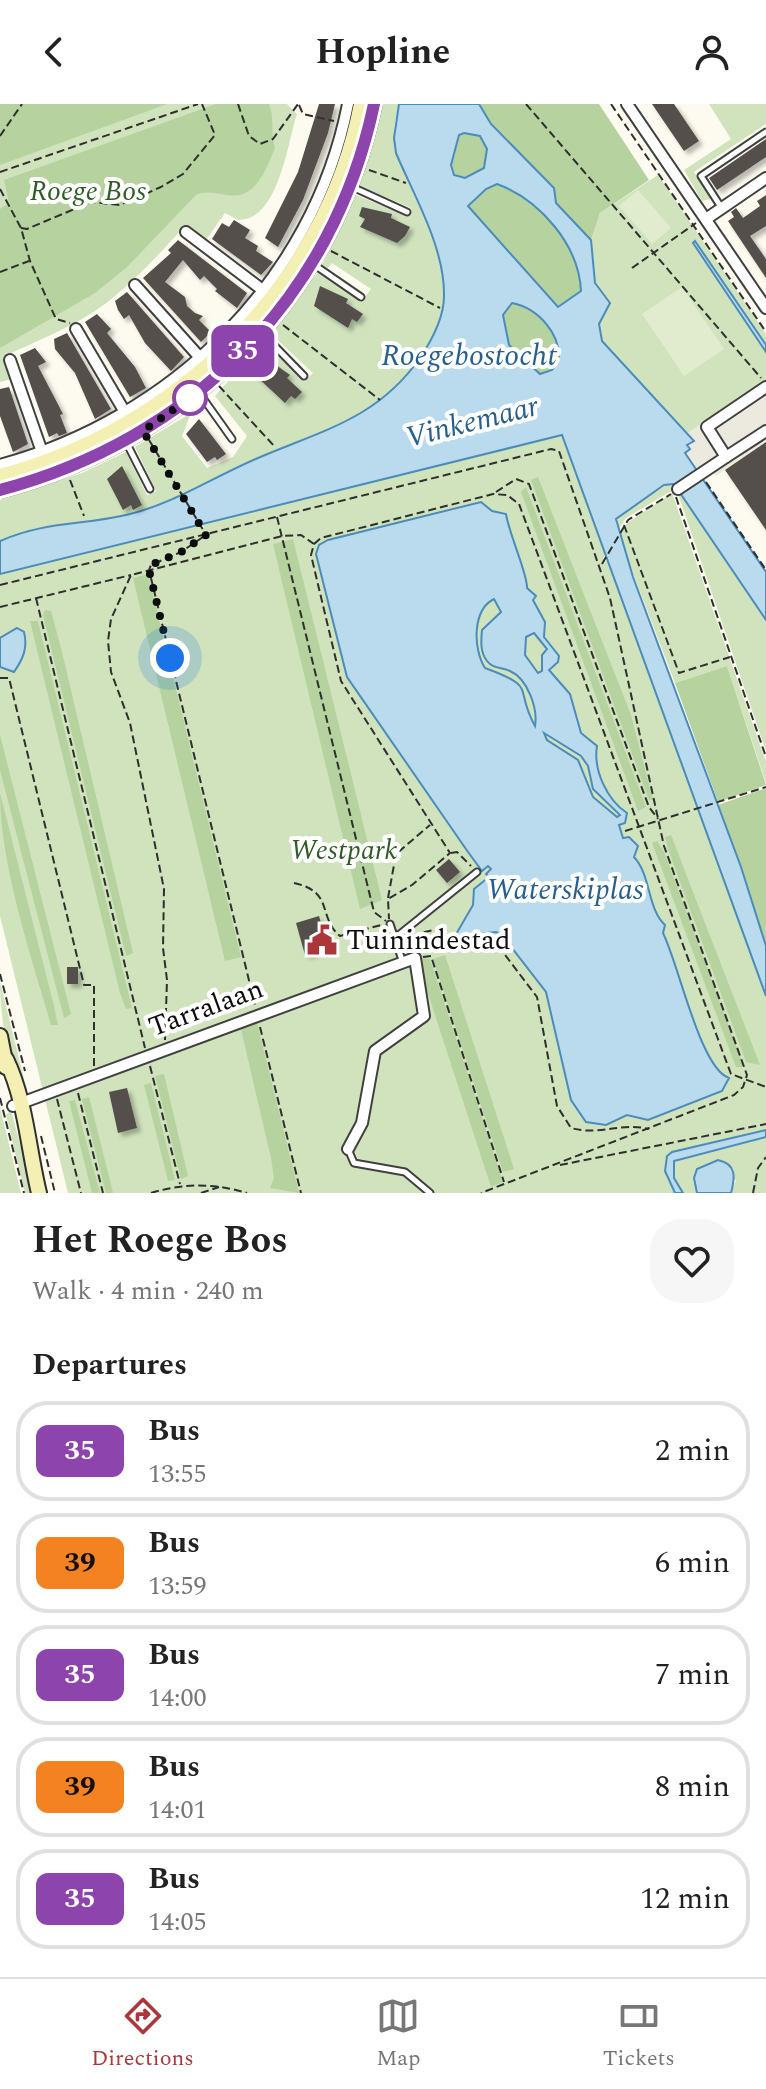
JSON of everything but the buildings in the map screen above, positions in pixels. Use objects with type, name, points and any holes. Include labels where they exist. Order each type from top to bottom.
[{"type":"main road","points":[[0,490],[66,469],[126,442],[199,392],[211,371],[294,267],[333,192],[361,104]]},
{"type":"main road","points":[[0,476],[61,457],[130,424],[211,371],[261,332],[312,263],[350,186],[356,126],[374,104]]},
{"type":"main road","points":[[0,1036],[11,1102],[39,1193]]},
{"type":"street","points":[[0,465],[42,452],[211,371],[313,210],[356,126],[348,104]]},
{"type":"street","points":[[627,104],[766,308]]},
{"type":"street","points":[[706,219],[766,178]]},
{"type":"street","points":[[186,232],[264,291]]},
{"type":"street","points":[[135,285],[211,371]]},
{"type":"street","points":[[76,329],[126,414]]},
{"type":"street","points":[[10,360],[42,452]]},
{"type":"street","points":[[726,457],[707,427],[765,384]]},
{"type":"street","points":[[676,490],[766,431]]},
{"type":"street","points":[[348,1149],[362,1123],[375,1051],[424,1016],[415,958]]},
{"type":"street","name":"Tarralaan","points":[[11,1102],[55,1090],[402,960],[415,958]]},
{"type":"lane","points":[[722,208],[701,176],[766,132]]},
{"type":"lane","points":[[350,186],[407,212]]},
{"type":"lane","points":[[312,263],[361,297]]},
{"type":"lane","points":[[261,332],[304,376]]},
{"type":"lane","points":[[199,392],[232,439]]},
{"type":"lane","points":[[126,442],[150,489]]},
{"type":"lane","points":[[395,938],[477,872]]},
{"type":"lane","points":[[390,924],[402,960]]},
{"type":"lane","points":[[348,1149],[354,1163],[405,1172],[430,1193]]},
{"type":"path","points":[[0,136],[22,104]]},
{"type":"path","points":[[0,172],[200,104],[215,135],[183,174],[120,205],[91,202],[27,229],[21,228]]},
{"type":"path","points":[[238,104],[249,136],[260,144],[273,139],[298,104],[303,114],[356,126]]},
{"type":"path","points":[[526,104],[765,384]]},
{"type":"path","points":[[611,104],[766,332]]},
{"type":"path","points":[[362,168],[406,183]]},
{"type":"path","points":[[0,189],[21,228],[30,261],[56,319],[73,324],[76,329]]},
{"type":"path","points":[[632,268],[691,225],[706,219]]},
{"type":"path","points":[[326,249],[440,308]]},
{"type":"path","points":[[0,272],[30,261]]},
{"type":"path","points":[[278,321],[380,400]]},
{"type":"path","points":[[211,371],[275,447]]},
{"type":"path","points":[[143,431],[206,535]]},
{"type":"path","points":[[0,585],[556,449],[601,565],[664,846],[743,1059],[746,1082]]},
{"type":"path","points":[[66,469],[84,516]]},
{"type":"path","points":[[702,475],[766,570]]},
{"type":"path","points":[[493,494],[516,479],[529,484],[649,807],[659,820]]},
{"type":"path","points":[[601,565],[622,527],[676,490],[766,757]]},
{"type":"path","points":[[450,853],[341,681],[311,555],[314,544],[321,538],[493,494],[507,495],[519,504],[731,1074],[766,1087]]},
{"type":"path","points":[[277,516],[374,912],[390,924]]},
{"type":"path","points":[[622,527],[679,673],[731,657]]},
{"type":"path","points":[[206,535],[181,552],[151,565],[149,570],[301,1193]]},
{"type":"path","points":[[0,607],[282,536],[301,535],[314,544]]},
{"type":"path","points":[[131,575],[111,619],[108,641],[111,672],[130,723],[164,889],[165,1038]]},
{"type":"path","points":[[36,598],[180,1184]]},
{"type":"path","points":[[0,678],[9,678],[84,985],[94,985],[94,1075]]},
{"type":"path","points":[[625,831],[694,812],[766,787]]},
{"type":"path","points":[[390,924],[388,899],[396,854],[431,824]]},
{"type":"path","points":[[388,899],[412,885],[450,853],[457,852],[477,872]]},
{"type":"path","points":[[294,883],[311,887],[317,893],[334,932],[340,936],[390,924]]},
{"type":"path","points":[[395,938],[438,929],[454,945],[488,939],[496,943],[537,997],[557,1106],[571,1128],[589,1132],[606,1132],[629,1125],[650,1129]]},
{"type":"path","points":[[415,958],[431,956],[505,1183]]},
{"type":"path","points":[[75,1082],[103,1193]]},
{"type":"path","points":[[481,1193],[734,1095],[746,1082]]},
{"type":"path","points":[[55,1090],[81,1193]]},
{"type":"path","points":[[11,1102],[24,1193]]},
{"type":"path","points":[[555,1166],[766,1124]]},
{"type":"path","points":[[753,1193],[758,1168],[766,1157]]},
{"type":"path","points":[[151,1193],[180,1184],[224,1186],[247,1193]]},
{"type":"path","points":[[201,1193],[224,1186]]},
{"type":"green space","name":"Roege Bos","points":[[0,104],[287,104],[297,114],[280,177],[263,208],[252,217],[238,220],[225,213],[206,240],[186,225],[105,304],[69,326],[5,356],[12,379],[0,382]]},
{"type":"green space","points":[[0,104],[167,104],[0,165]]},
{"type":"green space","name":"Roege Bos","points":[[216,104],[269,104],[275,148],[264,173],[253,188],[238,195],[196,195],[127,267],[95,293],[0,348],[0,209],[9,203],[4,180]]},
{"type":"green space","points":[[383,104],[399,104],[394,127],[395,140],[407,179],[432,236],[443,276],[440,321],[420,358],[403,379],[367,409],[347,420],[163,503],[113,518],[50,526],[0,541],[0,500],[82,473],[126,452],[147,495],[156,491],[135,447],[191,413],[182,436],[207,468],[233,457],[247,436],[215,396],[263,342],[305,381],[313,373],[271,334],[317,273],[361,302],[371,289],[332,263],[328,268],[322,265],[356,195],[407,216],[411,208],[359,186]]},
{"type":"green space","points":[[479,104],[599,104],[649,180],[600,213],[591,240],[556,203],[554,187],[491,124]]},
{"type":"green space","points":[[709,104],[766,104],[766,124],[694,172],[711,199],[702,201],[684,170],[731,139]]},
{"type":"green space","points":[[459,135],[480,136],[487,149],[484,168],[465,178],[454,175],[451,165]]},
{"type":"green space","points":[[658,175],[766,334],[766,345],[695,241],[766,352],[766,380],[688,433],[602,341],[599,324],[603,297],[595,283],[591,240],[600,213]]},
{"type":"green space","points":[[497,184],[513,191],[542,213],[565,241],[573,257],[581,291],[557,307],[468,206],[486,189]]},
{"type":"green space","points":[[638,190],[671,228],[652,244],[619,206]]},
{"type":"green space","points":[[682,287],[724,349],[684,376],[642,314]]},
{"type":"green space","points":[[512,303],[531,311],[547,324],[559,353],[558,363],[552,370],[540,374],[509,345],[503,315]]},
{"type":"green space","name":"Westpark","points":[[562,434],[606,553],[603,558],[605,562],[608,558],[766,996],[766,1130],[672,1152],[667,1177],[675,1193],[68,1193],[0,916],[0,574],[201,525],[204,528],[203,524]]},
{"type":"green space","points":[[538,477],[631,715],[653,800],[649,800],[531,480]]},
{"type":"green space","points":[[670,483],[678,487],[626,518],[617,531],[618,515]]},
{"type":"green space","points":[[526,487],[646,807],[638,811],[521,492]]},
{"type":"green space","points":[[680,490],[766,620],[766,751],[678,494]]},
{"type":"green space","points":[[672,493],[766,762],[766,783],[727,666],[675,683],[619,537],[627,523]]},
{"type":"green space","points":[[293,539],[382,900],[360,909],[273,544]]},
{"type":"green space","points":[[148,574],[241,957],[225,961],[133,578]]},
{"type":"green space","points":[[45,610],[51,611],[62,652],[133,953],[126,956],[43,615]]},
{"type":"green space","points":[[30,621],[38,621],[132,1008],[126,1009],[120,993]]},
{"type":"green space","points":[[727,666],[766,785],[718,802],[675,683]]},
{"type":"green space","points":[[0,735],[71,1014],[64,1018],[0,770]]},
{"type":"green space","points":[[766,788],[766,946],[718,805]]},
{"type":"green space","points":[[0,793],[58,1025],[51,1025],[18,910],[5,850]]},
{"type":"green space","points":[[671,835],[760,1065],[746,1062],[668,849],[665,837]]},
{"type":"green space","points":[[657,841],[664,852],[744,1067],[736,1067],[652,843]]},
{"type":"green space","points":[[445,955],[514,1169],[503,1172],[433,959]]},
{"type":"green space","points":[[422,958],[430,959],[503,1182],[491,1187],[421,972]]},
{"type":"green space","points":[[0,982],[28,1095],[21,1087],[10,1060],[3,1025]]},
{"type":"green space","points":[[256,1019],[299,1193],[270,1188],[274,1178],[271,1158],[240,1025]]},
{"type":"green space","points":[[164,1074],[188,1176],[181,1179],[155,1076]]},
{"type":"green space","points":[[151,1083],[175,1180],[168,1181],[144,1085]]},
{"type":"green space","points":[[89,1097],[113,1193],[106,1193],[82,1099]]},
{"type":"green space","points":[[75,1100],[100,1193],[92,1193],[69,1101]]},
{"type":"green space","points":[[0,1108],[21,1193],[0,1193]]},
{"type":"green space","points":[[11,1110],[33,1193],[25,1193],[6,1115]]},
{"type":"green space","points":[[766,1137],[766,1193],[731,1193],[736,1180],[694,1178],[697,1193],[683,1193],[674,1178],[674,1161]]},
{"type":"shaded area","points":[[766,380],[766,442],[716,476],[711,469],[701,476],[685,453],[687,446],[694,441],[688,433]]},
{"type":"water","points":[[399,104],[479,104],[491,124],[554,188],[556,203],[591,240],[595,283],[610,303],[599,324],[602,341],[694,441],[687,445],[690,449],[685,453],[766,572],[766,620],[674,484],[664,485],[616,519],[633,577],[741,867],[766,946],[766,996],[562,435],[0,574],[0,541],[50,526],[113,518],[163,503],[347,420],[367,409],[403,379],[433,336],[440,321],[444,296],[434,241],[396,153],[394,138]],"holes":[[[459,135],[480,136],[487,149],[484,168],[465,178],[454,175],[451,165]],[[497,184],[513,191],[542,213],[565,241],[579,274],[581,291],[558,307],[468,206],[486,189]],[[512,303],[531,311],[547,324],[559,353],[558,363],[552,370],[540,374],[509,345],[503,315]]]},
{"type":"water","points":[[695,241],[766,345],[766,352],[693,243]]},
{"type":"water","name":"Waterskiplas","points":[[481,502],[492,511],[506,514],[527,588],[536,596],[533,600],[545,622],[544,637],[559,656],[558,662],[549,670],[570,694],[581,733],[597,746],[597,765],[603,784],[613,800],[627,813],[625,823],[619,825],[623,838],[629,837],[638,846],[634,857],[643,873],[655,910],[665,925],[663,933],[691,1014],[709,1056],[718,1070],[729,1078],[722,1091],[648,1120],[627,1115],[606,1125],[586,1122],[571,1100],[546,992],[502,935],[496,932],[455,936],[473,905],[474,889],[489,877],[486,874],[491,869],[488,866],[482,871],[347,677],[316,554],[319,545],[328,540]],"holes":[[[494,599],[501,612],[482,630],[483,654],[492,665],[510,671],[527,687],[533,703],[535,726],[519,685],[485,668],[481,660],[477,630],[487,604]],[[534,633],[547,649],[542,655],[542,671],[538,673],[525,655],[526,637]],[[544,733],[581,756],[588,766],[593,789],[620,815],[617,817],[593,797],[578,760],[547,740]]]},
{"type":"water","points":[[17,628],[24,632],[25,648],[14,672],[0,667],[0,638]]},
{"type":"water","points":[[766,1130],[766,1137],[674,1161],[674,1178],[683,1193],[675,1193],[665,1171],[667,1156],[672,1152]]},
{"type":"water","points":[[718,1160],[732,1168],[731,1193],[697,1193],[694,1178],[697,1169]]},
{"type":"bus line","name":"35","points":[[0,490],[66,469],[126,442],[172,413],[217,377],[252,342],[286,302],[332,227],[365,146],[374,104]]},
{"type":"place","name":"Tuinindestad","points":[[322,940]]},
{"type":"route","points":[[170,658],[149,570],[151,565],[181,552],[206,535],[143,431],[190,398]]},
{"type":"water label","name":"Roegebostocht","points":[[469,356]]},
{"type":"water label","name":"Vinkemaar","points":[[472,422]]}]
